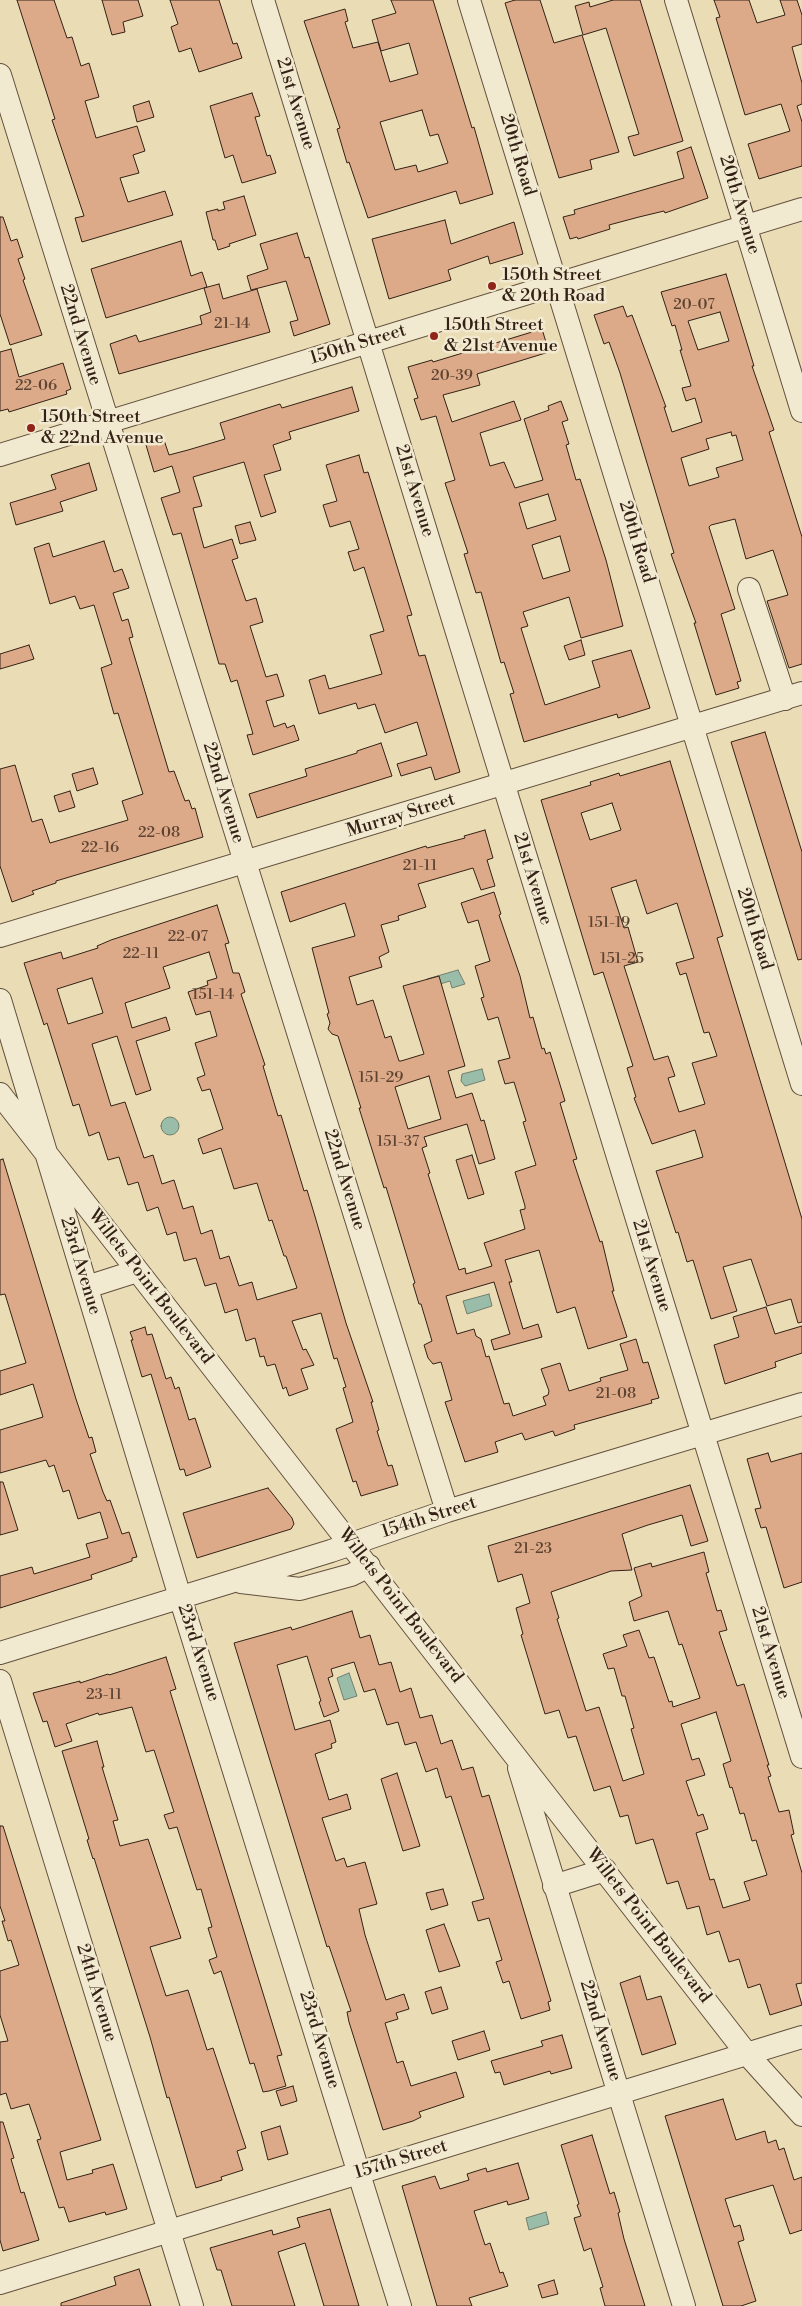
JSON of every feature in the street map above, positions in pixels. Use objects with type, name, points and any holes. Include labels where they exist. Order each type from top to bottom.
[{"type":"street","name":"21st Avenue","points":[[263,0],[802,1757]]},
{"type":"street","name":"20th Road","points":[[469,0],[802,1084]]},
{"type":"street","name":"20th Avenue","points":[[676,0],[802,410]]},
{"type":"street","name":"22nd Avenue","points":[[0,75],[106,422],[447,1511]]},
{"type":"street","name":"150th Street","points":[[0,455],[802,208]]},
{"type":"street","points":[[749,589],[794,696]]},
{"type":"street","name":"Murray Street","points":[[0,936],[794,696]]},
{"type":"street","name":"23rd Avenue","points":[[0,1000],[180,1597],[400,2306]]},
{"type":"street","name":"Willets Point Boulevard","points":[[0,1094],[747,2054],[802,2116]]},
{"type":"street","points":[[87,1287],[137,1271]]},
{"type":"street","name":"154th Street","points":[[0,1654],[352,1544],[447,1511],[802,1404]]},
{"type":"street","points":[[232,1581],[300,1589],[351,1575],[369,1566]]},
{"type":"street","name":"24th Avenue","points":[[0,1681],[192,2306]]},
{"type":"street","name":"22nd Avenue","points":[[516,1755],[554,1886],[684,2306]]},
{"type":"street","points":[[554,1886],[605,1870]]},
{"type":"street","name":"157th Street","points":[[0,2283],[802,2037]]},
{"type":"shaded area","points":[[458,970],[465,984],[452,988],[450,981],[430,987],[427,979]]},
{"type":"shaded area","points":[[482,1069],[485,1080],[465,1086],[461,1081],[462,1074]]},
{"type":"shaded area","points":[[166,1117],[174,1117],[179,1122],[177,1133],[166,1135],[161,1130],[161,1122]]},
{"type":"shaded area","points":[[489,1294],[492,1306],[467,1314],[463,1301]]},
{"type":"shaded area","points":[[349,1673],[357,1696],[344,1700],[337,1678]]},
{"type":"shaded area","points":[[546,2212],[549,2224],[529,2230],[526,2218]]},
{"type":"building","points":[[17,0],[54,0],[67,38],[72,37],[81,66],[89,63],[99,97],[85,101],[96,138],[137,126],[145,151],[133,155],[139,173],[120,178],[128,202],[165,191],[173,215],[82,242],[75,218],[84,216],[52,120],[55,119]]},
{"type":"building","points":[[102,0],[138,0],[143,16],[123,22],[125,32],[112,35]]},
{"type":"building","points":[[170,0],[219,0],[233,44],[237,43],[242,58],[199,72],[191,48],[179,52],[171,27],[178,24]]},
{"type":"building","points":[[391,0],[433,0],[472,128],[474,127],[493,194],[460,204],[456,191],[368,218],[349,162],[347,163],[337,129],[340,128],[304,21],[345,9],[348,21],[345,22],[353,48],[378,42],[390,82],[418,74],[409,43],[381,51],[372,20],[396,13]],"holes":[[[422,110],[430,136],[438,134],[448,163],[418,172],[416,165],[395,170],[380,122]]]},
{"type":"building","points":[[515,0],[540,0],[554,43],[582,35],[619,152],[590,160],[592,169],[559,178],[505,3]]},
{"type":"building","points":[[613,0],[640,0],[683,141],[634,156],[628,137],[639,134],[606,28],[583,35],[575,6],[589,2],[590,7]]},
{"type":"building","points":[[714,0],[749,0],[757,23],[785,15],[780,0],[797,0],[802,15],[802,44],[792,47],[802,83],[802,104],[797,106],[802,122],[802,166],[759,179],[748,144],[790,131],[781,104],[745,115],[716,18],[720,17]]},
{"type":"building","points":[[252,93],[260,116],[255,117],[267,156],[270,155],[276,173],[242,183],[233,155],[225,158],[210,106]]},
{"type":"building","points":[[149,101],[154,117],[137,122],[133,106]]},
{"type":"building","points":[[691,147],[708,198],[665,213],[664,211],[609,225],[610,229],[578,239],[577,237],[570,239],[563,217],[575,214],[574,210],[684,178],[677,152]]},
{"type":"building","points":[[244,196],[256,235],[229,244],[230,246],[218,250],[215,240],[213,240],[206,212],[225,209],[223,202]]},
{"type":"building","points":[[0,217],[3,217],[11,241],[17,239],[23,257],[18,259],[25,279],[23,280],[42,335],[10,345],[0,314]]},
{"type":"building","points":[[445,220],[451,244],[514,222],[523,254],[490,264],[488,256],[448,270],[451,280],[389,299],[372,239]]},
{"type":"building","points":[[297,233],[305,258],[309,257],[330,324],[294,336],[290,322],[298,320],[286,281],[251,290],[247,276],[268,269],[260,244]]},
{"type":"building","points":[[181,241],[191,276],[202,272],[207,287],[106,318],[91,269]]},
{"type":"building","points":[[726,274],[754,366],[752,366],[774,430],[769,432],[802,537],[802,664],[789,668],[767,601],[788,595],[773,550],[746,559],[735,519],[709,527],[735,609],[721,614],[741,681],[737,682],[739,688],[716,695],[694,623],[696,623],[671,554],[674,553],[620,373],[609,342],[604,344],[594,315],[623,306],[627,317],[632,315],[666,407],[664,407],[672,432],[702,422],[695,398],[686,401],[682,388],[691,386],[680,350],[682,350],[675,325],[672,326],[661,292]],"holes":[[[720,312],[729,341],[698,350],[688,321]],[[731,432],[732,436],[736,435],[743,460],[716,468],[719,477],[689,486],[681,458],[709,449],[706,439]]]},
{"type":"building","points":[[219,284],[223,299],[257,289],[270,332],[119,374],[110,344],[136,335],[139,342],[202,324],[200,316],[211,312],[204,288]]},
{"type":"building","points":[[542,329],[549,352],[477,374],[480,385],[443,395],[452,422],[514,401],[521,420],[480,433],[490,466],[504,462],[515,488],[543,480],[524,419],[549,410],[548,406],[561,401],[568,420],[562,422],[569,444],[566,445],[576,480],[580,479],[606,560],[623,626],[581,638],[569,597],[523,612],[528,626],[521,628],[545,705],[600,687],[592,661],[631,650],[650,708],[618,718],[617,714],[524,742],[510,694],[514,693],[504,662],[501,663],[481,592],[476,593],[464,554],[468,553],[445,483],[455,480],[436,416],[421,420],[414,399],[418,398],[408,367],[432,360],[433,362]],"holes":[[[548,494],[556,520],[527,529],[519,503]],[[560,536],[570,571],[543,579],[532,545]]]},
{"type":"building","points":[[11,349],[19,377],[63,363],[71,389],[66,391],[67,394],[9,412],[8,409],[0,411],[0,352]]},
{"type":"building","points":[[352,387],[359,411],[289,432],[291,439],[273,445],[281,470],[264,475],[276,512],[261,517],[244,462],[193,477],[202,506],[193,508],[204,548],[232,539],[238,558],[232,560],[246,601],[256,598],[263,622],[250,626],[266,677],[277,674],[284,696],[266,701],[274,727],[285,723],[287,728],[294,725],[299,740],[253,755],[247,735],[253,734],[237,680],[231,682],[225,664],[219,664],[181,533],[173,535],[161,498],[180,492],[172,466],[154,472],[146,445],[164,440],[169,455],[188,450],[225,439],[220,423],[280,404],[282,408]]},
{"type":"building","points":[[359,455],[364,473],[368,472],[412,615],[407,616],[419,656],[425,655],[460,772],[435,780],[431,767],[401,776],[397,764],[427,755],[417,722],[385,733],[375,704],[358,709],[356,703],[319,714],[309,680],[325,675],[329,689],[382,674],[370,635],[384,631],[364,567],[354,571],[348,552],[359,549],[350,521],[330,527],[323,505],[337,501],[326,465]]},
{"type":"building","points":[[89,463],[97,490],[60,502],[63,511],[16,525],[10,503],[56,489],[51,475]]},
{"type":"building","points":[[250,522],[256,540],[240,544],[235,526]]},
{"type":"building","points":[[104,541],[114,572],[122,569],[129,588],[113,593],[122,621],[128,619],[133,637],[129,638],[169,772],[174,771],[185,801],[189,800],[192,809],[195,808],[203,837],[56,881],[56,883],[32,891],[34,894],[12,902],[0,866],[0,769],[15,765],[32,822],[42,819],[50,843],[128,820],[122,801],[143,794],[118,713],[114,714],[101,668],[112,664],[94,605],[80,609],[75,596],[50,604],[34,548],[49,543],[53,557]]},
{"type":"building","points":[[581,640],[585,655],[569,660],[564,646]]},
{"type":"building","points":[[29,645],[34,659],[0,669],[0,654]]},
{"type":"building","points":[[765,732],[802,852],[802,959],[798,960],[731,742]]},
{"type":"building","points":[[381,743],[392,776],[257,818],[249,794],[307,776],[305,769],[357,753],[357,751]]},
{"type":"building","points":[[670,761],[723,936],[717,938],[802,1219],[802,1322],[798,1323],[791,1299],[767,1306],[751,1259],[723,1267],[737,1311],[711,1319],[693,1260],[687,1262],[678,1232],[676,1233],[656,1171],[703,1157],[695,1130],[652,1144],[634,1098],[636,1097],[627,1068],[633,1066],[603,972],[594,975],[541,800],[591,785],[590,782],[619,773],[620,776]],"holes":[[[612,803],[621,830],[590,840],[581,813]],[[636,880],[647,914],[677,903],[694,958],[676,963],[680,975],[686,973],[704,1033],[709,1032],[717,1056],[692,1063],[705,1104],[679,1112],[668,1078],[675,1076],[668,1056],[654,1060],[624,966],[638,962],[628,927],[624,928],[611,888]]]},
{"type":"building","points":[[93,768],[98,784],[77,791],[72,774]]},
{"type":"building","points":[[70,791],[75,807],[59,812],[54,796]]},
{"type":"building","points":[[485,830],[493,858],[487,860],[495,886],[481,890],[473,868],[418,884],[426,907],[398,916],[399,920],[381,925],[389,952],[379,957],[382,967],[349,977],[357,1005],[373,1000],[385,1038],[391,1036],[399,1061],[424,1054],[403,986],[439,976],[465,1066],[448,1071],[456,1098],[472,1093],[481,1121],[484,1120],[495,1159],[479,1164],[467,1124],[424,1137],[427,1146],[422,1148],[430,1173],[428,1174],[459,1270],[465,1268],[466,1274],[492,1266],[484,1243],[525,1229],[520,1210],[525,1209],[525,1206],[515,1172],[536,1165],[523,1122],[526,1121],[514,1082],[505,1084],[498,1061],[510,1058],[498,1017],[488,1020],[481,998],[484,997],[475,966],[490,961],[478,920],[468,923],[461,903],[494,892],[501,914],[499,915],[520,976],[530,1018],[533,1017],[542,1049],[544,1048],[546,1054],[550,1052],[565,1101],[560,1103],[577,1159],[573,1160],[600,1242],[602,1241],[614,1291],[612,1291],[627,1337],[588,1349],[575,1307],[557,1313],[539,1250],[505,1260],[512,1282],[509,1282],[523,1329],[538,1324],[542,1337],[494,1350],[491,1340],[510,1334],[494,1282],[446,1296],[457,1334],[474,1329],[476,1336],[481,1339],[486,1357],[489,1356],[504,1404],[509,1403],[513,1416],[546,1405],[543,1397],[548,1395],[549,1391],[541,1369],[560,1363],[569,1391],[601,1381],[600,1378],[628,1370],[620,1344],[636,1339],[643,1363],[648,1362],[659,1398],[651,1400],[652,1403],[574,1425],[575,1429],[555,1436],[553,1431],[525,1440],[522,1433],[495,1442],[498,1452],[465,1462],[445,1402],[452,1400],[441,1362],[433,1364],[428,1358],[424,1345],[432,1341],[413,1284],[415,1283],[386,1187],[384,1188],[338,1036],[332,1034],[328,1029],[330,1023],[327,1014],[329,1013],[312,948],[355,936],[345,903],[290,922],[281,892],[426,846],[427,848],[465,838],[464,836]],"holes":[[[429,1076],[441,1119],[408,1129],[395,1087]]]},
{"type":"building","points":[[217,905],[229,943],[225,944],[233,973],[239,973],[245,992],[241,994],[265,1065],[263,1066],[278,1116],[281,1115],[304,1191],[307,1190],[346,1323],[373,1402],[371,1402],[379,1430],[377,1431],[388,1466],[392,1465],[398,1485],[361,1496],[356,1481],[353,1482],[336,1429],[353,1422],[343,1388],[346,1387],[337,1358],[334,1359],[321,1313],[292,1321],[303,1350],[306,1349],[314,1365],[301,1369],[308,1389],[289,1396],[286,1387],[283,1389],[275,1364],[267,1366],[264,1356],[260,1357],[255,1338],[246,1341],[237,1309],[225,1313],[216,1283],[205,1286],[196,1258],[184,1261],[176,1232],[167,1235],[158,1207],[147,1211],[138,1182],[128,1185],[119,1157],[108,1160],[99,1132],[89,1136],[79,1104],[73,1106],[47,1023],[44,1025],[24,963],[61,952],[63,959],[98,948],[97,946]],"holes":[[[209,952],[217,978],[207,981],[208,985],[188,992],[196,1015],[210,1011],[217,1036],[195,1043],[205,1075],[197,1078],[202,1091],[210,1089],[223,1129],[198,1139],[203,1154],[221,1148],[234,1189],[257,1183],[269,1221],[272,1220],[297,1288],[257,1300],[252,1282],[239,1286],[229,1256],[220,1259],[212,1230],[201,1234],[193,1206],[183,1209],[174,1180],[162,1184],[153,1155],[144,1158],[125,1102],[111,1106],[92,1044],[117,1036],[136,1095],[151,1090],[136,1041],[170,1030],[166,1017],[132,1028],[125,1003],[170,988],[163,967]],[[92,978],[103,1013],[68,1024],[57,989]]]},
{"type":"building","points":[[472,1155],[484,1194],[468,1199],[456,1160]]},
{"type":"building","points":[[3,1159],[76,1399],[89,1438],[92,1437],[96,1452],[90,1454],[103,1492],[107,1501],[110,1500],[122,1534],[129,1532],[137,1557],[132,1558],[132,1561],[91,1575],[92,1579],[0,1608],[0,1576],[32,1567],[34,1574],[90,1557],[86,1544],[108,1538],[100,1512],[78,1519],[69,1490],[63,1492],[54,1465],[49,1467],[46,1460],[0,1473],[0,1430],[43,1417],[33,1384],[0,1395],[0,1371],[26,1363],[5,1294],[0,1295],[0,1160]]},
{"type":"building","points":[[766,1307],[775,1334],[802,1326],[802,1353],[775,1362],[776,1367],[725,1384],[714,1345],[739,1337],[733,1317]]},
{"type":"building","points":[[145,1327],[147,1335],[152,1334],[166,1379],[171,1377],[175,1389],[179,1387],[189,1420],[195,1418],[211,1467],[186,1476],[184,1469],[180,1470],[151,1374],[142,1377],[131,1340],[133,1340],[130,1332]]},
{"type":"building","points":[[768,1453],[771,1462],[802,1453],[802,1582],[784,1588],[766,1527],[761,1528],[755,1509],[761,1508],[747,1459]]},
{"type":"building","points":[[0,1482],[3,1482],[18,1530],[0,1535]]},
{"type":"building","points":[[690,1485],[708,1541],[691,1546],[682,1515],[648,1525],[622,1534],[632,1570],[611,1571],[551,1592],[559,1618],[557,1619],[586,1711],[599,1707],[623,1781],[644,1774],[631,1729],[634,1728],[625,1696],[622,1696],[614,1668],[608,1669],[603,1654],[627,1646],[623,1635],[639,1630],[649,1658],[654,1657],[669,1702],[672,1701],[673,1707],[700,1698],[682,1644],[679,1645],[668,1611],[634,1621],[629,1602],[642,1596],[634,1568],[651,1563],[652,1567],[704,1552],[709,1572],[706,1573],[717,1611],[721,1610],[727,1630],[719,1632],[737,1686],[744,1684],[769,1765],[767,1765],[771,1776],[768,1777],[779,1812],[789,1810],[794,1834],[791,1835],[802,1873],[802,1983],[796,1984],[802,2005],[770,2015],[760,1984],[748,1988],[739,1959],[729,1962],[719,1931],[707,1935],[699,1906],[687,1909],[678,1881],[667,1884],[653,1839],[636,1844],[628,1815],[620,1817],[610,1786],[594,1791],[576,1736],[568,1738],[559,1710],[545,1714],[521,1635],[523,1634],[516,1608],[530,1603],[522,1574],[498,1582],[488,1546]],"holes":[[[716,1712],[731,1761],[723,1764],[730,1788],[732,1787],[740,1814],[744,1813],[752,1841],[756,1840],[767,1875],[744,1882],[750,1900],[723,1908],[714,1879],[710,1880],[696,1833],[708,1829],[703,1814],[698,1816],[686,1781],[705,1775],[699,1758],[692,1760],[681,1724]]]},
{"type":"building","points":[[268,1488],[292,1518],[294,1524],[291,1529],[197,1558],[183,1513]]},
{"type":"building","points":[[352,1611],[360,1638],[370,1635],[379,1665],[391,1662],[400,1692],[411,1688],[420,1718],[432,1715],[441,1744],[452,1740],[462,1770],[473,1767],[482,1797],[489,1795],[551,2001],[548,2002],[550,2010],[521,2019],[509,1981],[503,1983],[496,1962],[502,1960],[489,1918],[478,1921],[472,1902],[484,1899],[451,1796],[446,1798],[437,1768],[426,1772],[416,1742],[405,1745],[398,1722],[387,1725],[375,1689],[364,1692],[354,1662],[331,1669],[333,1676],[328,1678],[339,1711],[324,1717],[307,1656],[277,1665],[295,1730],[330,1720],[336,1742],[331,1744],[332,1748],[315,1754],[329,1800],[347,1794],[351,1809],[322,1818],[336,1861],[344,1858],[347,1867],[365,1862],[377,1904],[359,1909],[365,1935],[386,2000],[404,1994],[409,2009],[396,2013],[398,2019],[385,2023],[397,2063],[403,2061],[411,2086],[456,2072],[464,2097],[419,2112],[421,2117],[413,2121],[383,2130],[349,2022],[347,2012],[351,2011],[329,1946],[327,1947],[234,1643],[291,1627],[292,1630]]},
{"type":"building","points":[[166,1657],[176,1689],[170,1691],[282,2055],[277,2056],[286,2086],[269,2091],[263,2092],[254,2063],[250,2064],[221,1971],[214,1974],[209,1960],[217,1957],[208,1928],[212,1927],[201,1889],[197,1890],[177,1827],[169,1829],[164,1815],[174,1812],[154,1750],[146,1752],[132,1707],[99,1715],[98,1713],[66,1724],[72,1741],[55,1747],[47,1721],[43,1722],[33,1693],[80,1681],[80,1683]]},
{"type":"building","points":[[97,1741],[104,1767],[102,1767],[118,1820],[113,1821],[120,1846],[148,1839],[181,1938],[150,1947],[166,1996],[188,1990],[207,2050],[213,2048],[246,2148],[237,2151],[243,2170],[221,2177],[222,2180],[196,2188],[87,1840],[89,1839],[62,1751]]},
{"type":"building","points":[[397,1773],[420,1846],[403,1851],[381,1779]]},
{"type":"building","points":[[0,1826],[3,1826],[101,2140],[60,2152],[67,2180],[93,2173],[92,2170],[113,2164],[127,2209],[106,2215],[105,2212],[69,2222],[64,2207],[59,2208],[37,2140],[41,2139],[29,2104],[11,2109],[6,2093],[0,2095],[0,2042],[8,2041],[0,2015],[0,1971],[19,1965],[11,1940],[8,1941],[2,1921],[5,1921],[0,1906]]},
{"type":"building","points":[[443,1889],[448,1905],[431,1910],[426,1893]]},
{"type":"building","points":[[444,1924],[460,1966],[439,1972],[426,1930]]},
{"type":"building","points":[[640,1976],[647,2000],[661,1996],[676,2044],[642,2055],[620,1983]]},
{"type":"building","points":[[441,1987],[448,2009],[432,2014],[425,1992]]},
{"type":"building","points":[[484,2031],[490,2050],[458,2060],[452,2041]]},
{"type":"building","points":[[562,2035],[572,2068],[551,2074],[550,2071],[504,2085],[500,2072],[495,2073],[491,2061],[543,2046],[541,2041]]},
{"type":"building","points":[[293,2086],[297,2101],[281,2106],[276,2091]]},
{"type":"building","points":[[723,2099],[736,2140],[765,2131],[768,2143],[776,2140],[779,2150],[784,2148],[794,2180],[802,2177],[802,2230],[790,2234],[773,2185],[725,2199],[734,2227],[740,2225],[744,2240],[738,2242],[756,2301],[741,2306],[723,2306],[665,2116]]},
{"type":"building","points":[[0,2122],[3,2122],[14,2158],[11,2159],[21,2193],[24,2192],[39,2240],[3,2251],[0,2240]]},
{"type":"building","points":[[280,2126],[288,2154],[268,2160],[261,2132]]},
{"type":"building","points":[[592,2135],[610,2194],[614,2192],[620,2212],[618,2213],[624,2239],[645,2306],[605,2306],[600,2288],[603,2287],[591,2248],[584,2251],[574,2218],[581,2216],[577,2205],[579,2204],[561,2145]]},
{"type":"building","points":[[518,2163],[529,2199],[508,2205],[507,2201],[474,2211],[485,2245],[490,2243],[500,2273],[503,2272],[508,2286],[469,2298],[472,2306],[437,2306],[402,2186],[435,2176],[440,2189],[469,2180],[467,2174],[486,2168],[487,2172]]},
{"type":"building","points":[[330,2209],[359,2306],[324,2306],[305,2243],[278,2252],[295,2306],[232,2306],[221,2270],[217,2270],[210,2248],[272,2230],[273,2235],[300,2227],[297,2218]]},
{"type":"building","points":[[139,2269],[151,2306],[61,2306],[61,2303],[116,2285],[114,2277]]},
{"type":"building","points":[[554,2280],[558,2294],[542,2298],[538,2285]]},
{"type":"place","name":"150th Street & 20th Road","points":[[492,286]]},
{"type":"place","name":"150th Street & 21st Avenue","points":[[434,336]]},
{"type":"place","name":"150th Street & 22nd Avenue","points":[[31,428]]}]
